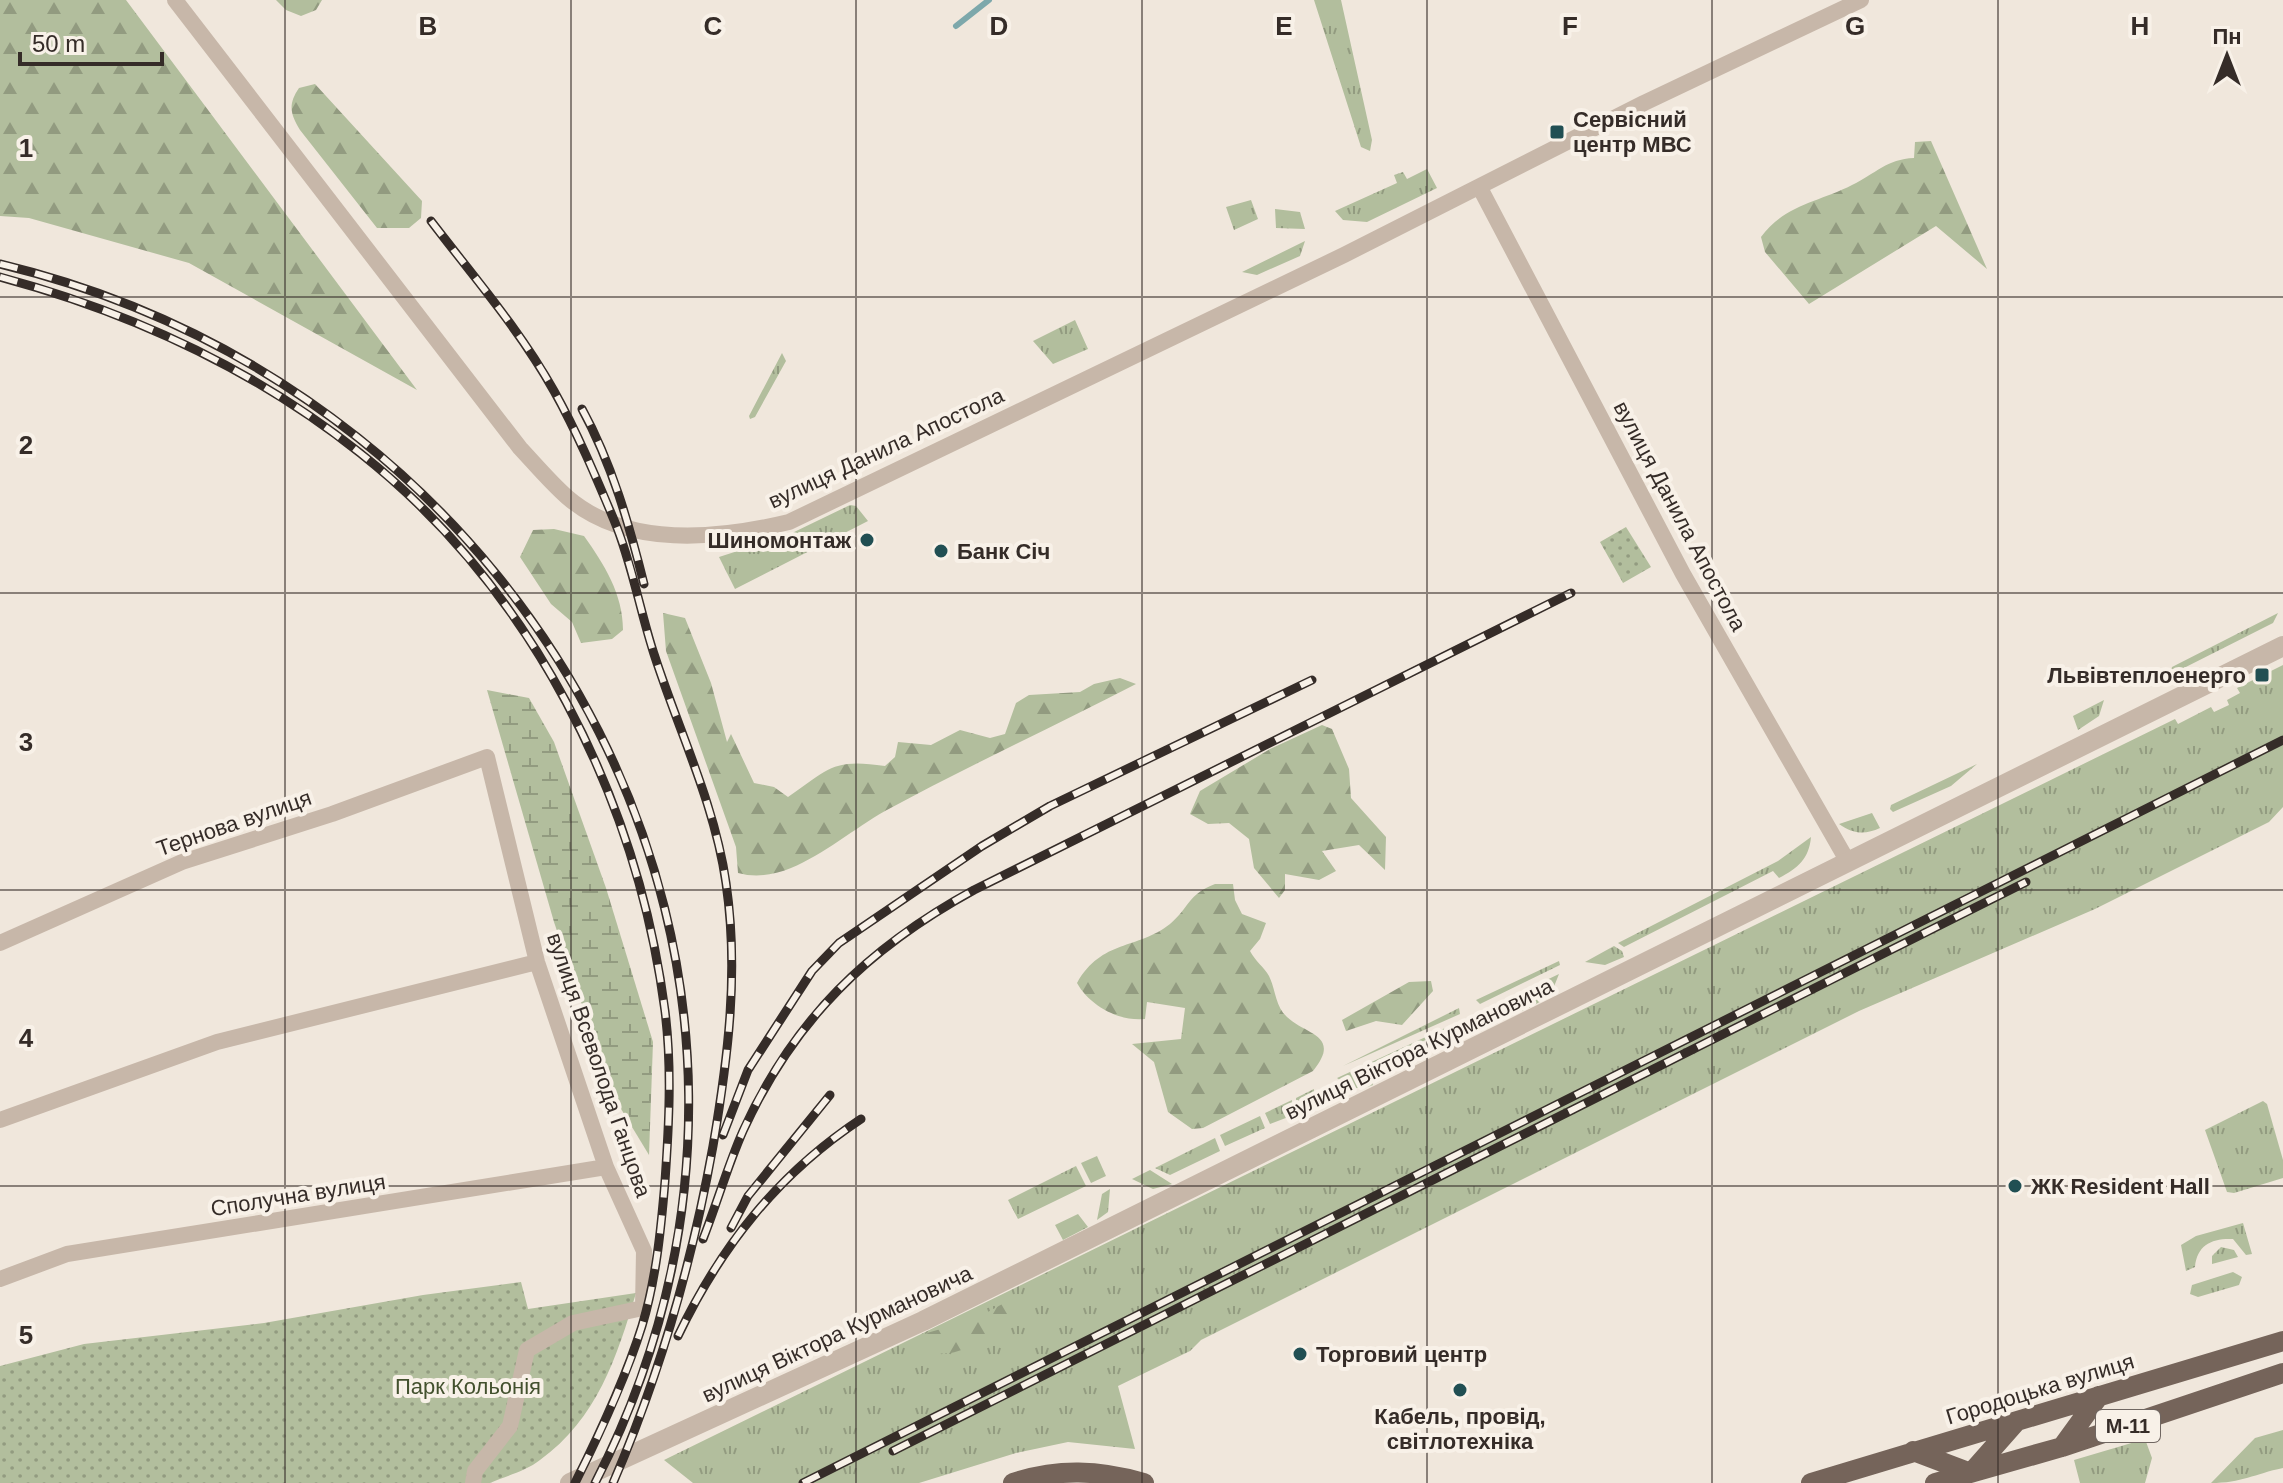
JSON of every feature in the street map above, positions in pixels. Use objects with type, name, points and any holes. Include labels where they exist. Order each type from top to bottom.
[{"type":"main road","name":"Городоцька вулиця","points":[[1811,1483],[2283,1341]]},
{"type":"main road","name":"М-11","points":[[1935,1483],[1971,1478],[2283,1373]]},
{"type":"main road","points":[[2062,1447],[2099,1396]]},
{"type":"main road","points":[[1913,1451],[1971,1478],[2018,1420]]},
{"type":"main road","points":[[1013,1483],[1037,1475],[1086,1471],[1144,1483]]},
{"type":"main road","points":[[1037,1475],[1070,1483]]},
{"type":"street","name":"вулиця Данила Апостола","points":[[175,0],[520,448],[569,498],[595,515],[630,527],[687,538],[740,534],[789,522],[1861,0]]},
{"type":"street","name":"вулиця Данила Апостола","points":[[1480,188],[1683,574],[1848,862]]},
{"type":"street","name":"вулиця Віктора Курмановича","points":[[570,1483],[938,1314],[2283,646]]},
{"type":"street","name":"Тернова вулиця","points":[[0,943],[182,862],[332,814],[487,757]]},
{"type":"street","name":"вулиця Всеволода Ганцова","points":[[473,1483],[475,1471],[510,1426],[527,1350],[573,1323],[643,1308],[646,1264],[644,1251],[606,1167],[537,962],[487,757]]},
{"type":"street","points":[[0,1120],[217,1042],[537,962]]},
{"type":"street","name":"Сполучна вулиця","points":[[0,1279],[67,1254],[606,1167]]},
{"type":"green space","points":[[0,0],[126,0],[417,390],[189,263],[29,218],[0,216]]},
{"type":"green space","points":[[276,0],[322,0],[316,10],[301,16],[286,10]]},
{"type":"green space","points":[[1314,0],[1341,0],[1372,140],[1370,151],[1361,147]]},
{"type":"green space","points":[[315,84],[422,201],[421,218],[409,228],[377,228],[300,130],[292,114],[293,99],[299,88]]},
{"type":"green space","points":[[1931,141],[1987,269],[1936,226],[1809,304],[1765,252],[1761,237],[1770,226],[1791,211],[1840,191],[1889,164],[1914,158],[1915,142]]},
{"type":"green space","points":[[1427,169],[1437,188],[1367,222],[1343,220],[1335,211],[1397,183],[1394,175],[1403,172],[1407,179]]},
{"type":"green space","points":[[1251,200],[1258,219],[1234,230],[1226,207]]},
{"type":"green space","points":[[1275,209],[1300,212],[1305,229],[1276,228]]},
{"type":"green space","points":[[1305,241],[1300,256],[1257,275],[1242,272]]},
{"type":"green space","points":[[1075,320],[1088,349],[1053,364],[1033,341]]},
{"type":"green space","points":[[782,353],[786,361],[755,417],[750,419],[749,416]]},
{"type":"green space","points":[[850,505],[856,506],[868,521],[735,589],[719,557],[790,534]]},
{"type":"green space","points":[[1626,527],[1651,567],[1623,583],[1600,542]]},
{"type":"green space","points":[[554,529],[584,536],[605,569],[616,592],[622,617],[623,630],[612,639],[581,643],[572,622],[551,604],[520,557],[533,530]]},
{"type":"green space","points":[[663,613],[685,618],[711,683],[727,742],[731,734],[754,783],[774,787],[788,797],[832,768],[853,764],[885,766],[895,757],[898,742],[931,745],[960,730],[990,738],[1005,734],[1016,703],[1029,695],[1080,692],[1094,684],[1120,678],[1136,684],[885,811],[803,863],[772,874],[745,875],[738,873],[736,847],[666,651]]},
{"type":"green space","points":[[2278,613],[2273,623],[2170,675],[2172,667]]},
{"type":"green space","points":[[2283,665],[2283,807],[2269,822],[2095,909],[1859,1011],[1201,1340],[1190,1351],[1118,1386],[1135,1449],[1068,1442],[1016,1453],[919,1483],[693,1483],[664,1460],[2175,719],[2178,724],[2211,707],[2214,712],[2229,705],[2227,700],[2240,693],[2237,688]]},
{"type":"green space","points":[[487,690],[529,698],[554,742],[606,888],[653,1042],[649,1155],[612,1094],[554,922]]},
{"type":"green space","points":[[2104,700],[2099,716],[2078,730],[2073,716]]},
{"type":"green space","points":[[1322,725],[1332,729],[1349,769],[1351,798],[1386,837],[1385,870],[1359,845],[1322,851],[1336,871],[1319,880],[1285,874],[1285,890],[1279,898],[1254,868],[1249,839],[1229,823],[1208,824],[1190,814],[1200,791],[1270,749]]},
{"type":"green space","points":[[1977,764],[1951,786],[1893,812],[1890,809],[1891,805]]},
{"type":"green space","points":[[1872,813],[1880,828],[1875,830],[1854,832],[1839,824]]},
{"type":"green space","points":[[1811,837],[1808,851],[1801,862],[1779,878],[1773,871],[1624,947],[1618,943],[1778,861]]},
{"type":"green space","points":[[1215,884],[1233,884],[1235,900],[1242,914],[1266,923],[1260,939],[1250,951],[1269,976],[1283,1013],[1318,1037],[1324,1050],[1313,1071],[1203,1128],[1192,1129],[1168,1112],[1154,1062],[1132,1044],[1181,1039],[1185,1008],[1147,1002],[1145,1019],[1125,1018],[1097,1005],[1077,983],[1097,959],[1158,932],[1170,924],[1199,892]]},
{"type":"green space","points":[[1614,946],[1622,951],[1624,957],[1605,965],[1585,962]]},
{"type":"green space","points":[[1559,961],[1560,965],[1480,1004],[1476,1000]]},
{"type":"green space","points":[[1559,974],[1551,994],[1529,1008],[1504,1013],[1488,1008]]},
{"type":"green space","points":[[1431,981],[1433,991],[1402,1025],[1376,1021],[1346,1031],[1342,1020],[1409,982]]},
{"type":"green space","points":[[1459,1008],[1460,1014],[1343,1066]]},
{"type":"green space","points":[[1458,1022],[1456,1037],[1445,1048],[1438,1034],[1366,1069],[1373,1085],[1354,1088],[1337,1078]]},
{"type":"green space","points":[[1314,1089],[1314,1100],[1305,1117],[1297,1119],[1296,1098]]},
{"type":"green space","points":[[1292,1100],[1291,1116],[1270,1124],[1265,1113]]},
{"type":"green space","points":[[2263,1101],[2267,1104],[2283,1160],[2283,1178],[2234,1193],[2227,1192],[2205,1130]]},
{"type":"green space","points":[[1260,1116],[1265,1128],[1225,1146],[1220,1135]]},
{"type":"green space","points":[[1215,1138],[1220,1151],[1170,1175],[1155,1168]]},
{"type":"green space","points":[[1097,1156],[1106,1176],[1091,1183],[1081,1163]]},
{"type":"green space","points":[[1076,1166],[1086,1186],[1018,1219],[1008,1200]]},
{"type":"green space","points":[[1150,1170],[1172,1184],[1153,1189],[1132,1179]]},
{"type":"green space","points":[[1110,1189],[1108,1212],[1097,1220],[1102,1194]]},
{"type":"green space","points":[[1078,1214],[1088,1227],[1063,1240],[1055,1225]]},
{"type":"green space","points":[[2243,1223],[2252,1254],[2246,1255],[2233,1239],[2218,1240],[2202,1248],[2195,1267],[2186,1271],[2181,1245],[2196,1236]]},
{"type":"green space","points":[[2221,1247],[2234,1250],[2238,1257],[2212,1264],[2212,1256]]},
{"type":"green space","points":[[2233,1272],[2242,1277],[2239,1285],[2198,1297],[2190,1294],[2192,1285]]},
{"type":"green space","name":"Парк Кольонія","points":[[521,1282],[528,1309],[636,1293],[612,1363],[576,1426],[560,1444],[534,1464],[490,1483],[0,1483],[0,1366],[84,1344],[264,1323],[423,1295]]},
{"type":"green space","points":[[1006,1302],[1013,1307],[994,1328],[970,1346],[943,1354],[930,1350],[918,1341],[927,1333],[975,1319]]},
{"type":"green space","points":[[2283,1430],[2283,1468],[2240,1480],[2211,1483],[2255,1438]]},
{"type":"green space","points":[[2145,1439],[2152,1458],[2145,1483],[2080,1483],[2074,1460]]},
{"type":"waterway","points":[[956,26],[989,0]]},
{"type":"railway","points":[[431,221],[541,368],[593,471],[620,536],[655,657],[705,797],[726,883],[732,982],[713,1146],[673,1318],[646,1401],[613,1483]]},
{"type":"railway","points":[[0,264],[192,333],[358,438],[495,573],[599,731],[665,908],[689,1096],[667,1290],[595,1483]]},
{"type":"railway","points":[[0,277],[96,307],[189,347],[277,395],[360,453],[421,507],[476,567],[524,632],[566,702],[601,776],[630,852],[651,931],[665,1011],[669,1075],[660,1236],[647,1309],[620,1386],[575,1483]]},
{"type":"railway","points":[[582,409],[619,495],[644,584]]},
{"type":"railway","points":[[703,1239],[743,1131],[786,1054],[838,990],[900,936],[974,890],[1571,593]]},
{"type":"railway","points":[[723,1135],[748,1070],[812,971],[839,943],[982,846],[1050,806],[1312,680]]},
{"type":"railway","points":[[803,1483],[2283,740]]},
{"type":"railway","points":[[893,1451],[2026,882]]},
{"type":"railway","points":[[731,1228],[748,1196],[830,1095]]},
{"type":"railway","points":[[678,1336],[713,1272],[754,1214],[803,1163],[861,1119]]},
{"type":"place","name":"Сервісний центр МВС","points":[[1557,132]]},
{"type":"place","name":"Шиномонтаж","points":[[867,540]]},
{"type":"place","name":"Банк Січ","points":[[941,551]]},
{"type":"place","name":"Львівтеплоенерго","points":[[2262,675]]},
{"type":"place","name":"ЖК Resident Hall","points":[[2015,1186]]},
{"type":"place","name":"Торговий центр","points":[[1300,1354]]},
{"type":"place","name":"Кабель, провід, світлотехніка","points":[[1460,1390]]}]
